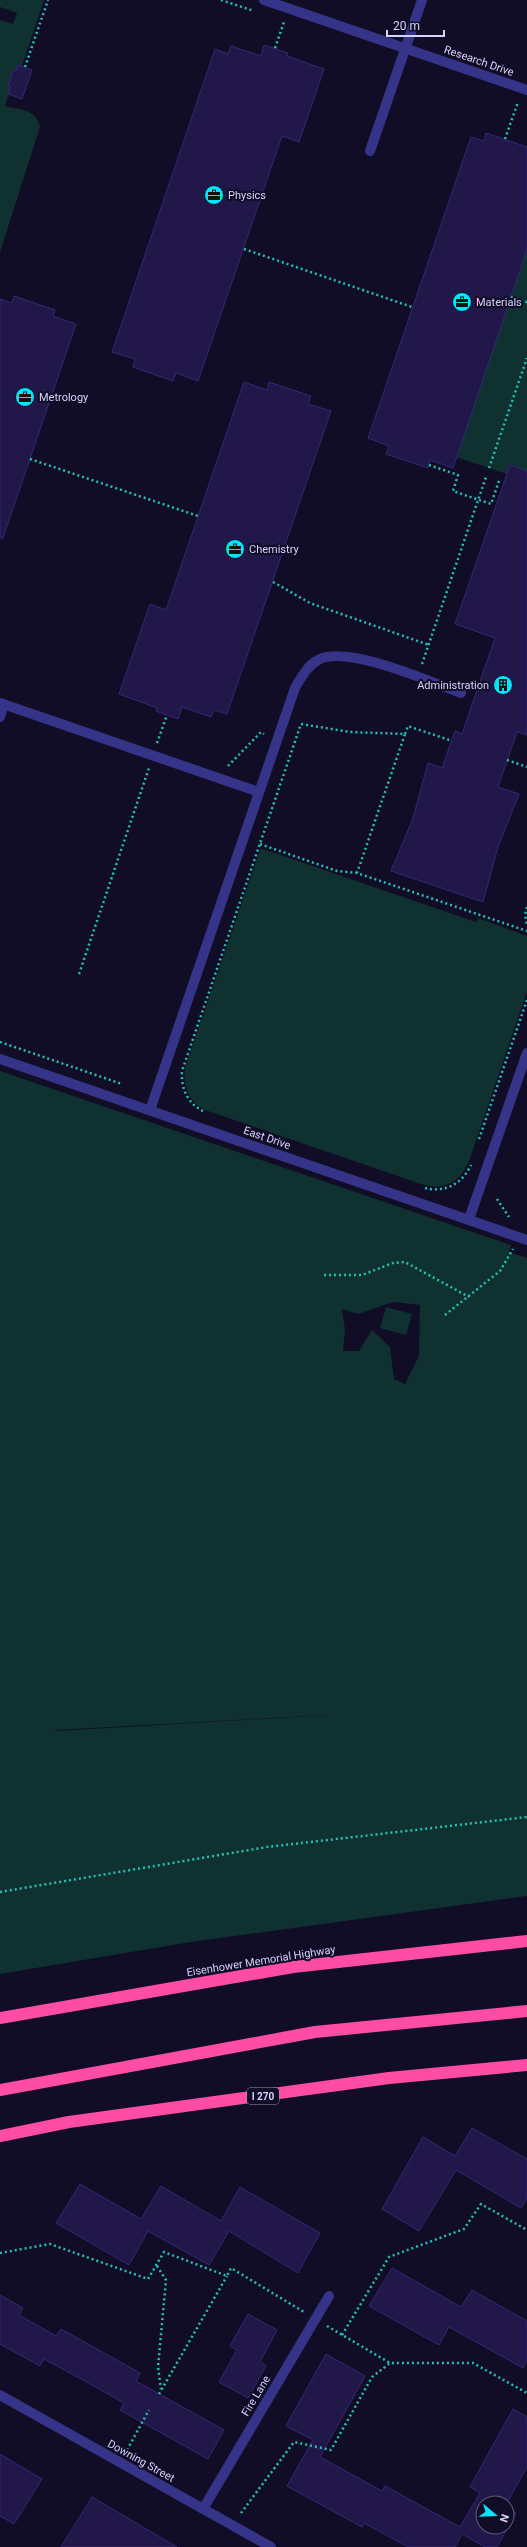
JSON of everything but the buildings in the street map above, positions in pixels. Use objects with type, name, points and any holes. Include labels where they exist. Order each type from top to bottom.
[{"type":"highway","name":"Eisenhower Memorial Highway","points":[[0,2018],[293,1967],[527,1941]]},
{"type":"highway","points":[[0,2090],[315,2032],[527,2012]]},
{"type":"highway","name":"I 270","points":[[0,2136],[69,2122],[373,2080],[527,2065]]},
{"type":"street","name":"Research Drive","points":[[264,0],[527,90]]},
{"type":"street","points":[[370,151],[422,0]]},
{"type":"street","points":[[150,1110],[295,688],[305,671],[318,660],[335,654],[354,656],[461,693]]},
{"type":"street","points":[[0,717],[2,703],[259,792]]},
{"type":"street","points":[[469,1220],[527,1053]]},
{"type":"street","name":"East Drive","points":[[0,1059],[527,1240]]},
{"type":"street","name":"Fire Lane","points":[[203,2509],[329,2296]]},
{"type":"street","name":"Downing Street","points":[[0,2395],[267,2546]]},
{"type":"path","points":[[25,67],[48,0]]},
{"type":"path","points":[[276,48],[286,18]]},
{"type":"path","points":[[505,139],[519,99]]},
{"type":"path","points":[[244,249],[412,307]]},
{"type":"path","points":[[511,296],[527,302]]},
{"type":"path","points":[[489,468],[527,358]]},
{"type":"path","points":[[30,459],[198,516]]},
{"type":"path","points":[[429,465],[458,475],[453,491],[491,504],[498,481]]},
{"type":"path","points":[[418,678],[486,477]]},
{"type":"path","points":[[272,582],[310,604],[429,645]]},
{"type":"path","points":[[157,744],[167,715]]},
{"type":"path","points":[[206,1113],[196,1107],[188,1098],[183,1086],[182,1071],[301,724],[350,732],[405,734]]},
{"type":"path","points":[[357,873],[408,726],[452,741]]},
{"type":"path","points":[[222,764],[229,767],[261,732],[269,735]]},
{"type":"path","points":[[150,740],[157,744],[165,745]]},
{"type":"path","points":[[507,760],[527,767]]},
{"type":"path","points":[[79,974],[150,765]]},
{"type":"path","points":[[260,844],[337,870],[357,873],[527,931]]},
{"type":"path","points":[[527,907],[525,915],[527,926]]},
{"type":"path","points":[[479,1142],[527,1000]]},
{"type":"path","points":[[0,1042],[126,1086]]},
{"type":"path","points":[[423,1187],[437,1190],[456,1184],[468,1171],[472,1162]]},
{"type":"path","points":[[497,1199],[503,1210],[512,1220]]},
{"type":"path","points":[[445,1315],[500,1271],[514,1247]]},
{"type":"path","points":[[324,1275],[362,1275],[393,1263],[405,1262],[469,1297]]},
{"type":"path","points":[[0,1892],[127,1869],[274,1846],[527,1817]]},
{"type":"path","points":[[342,2335],[389,2257],[464,2229],[481,2204],[527,2230]]},
{"type":"path","points":[[0,2253],[50,2244],[148,2279],[164,2252],[226,2276]]},
{"type":"path","points":[[156,2266],[166,2280],[158,2367],[162,2389]]},
{"type":"path","points":[[159,2394],[231,2268],[390,2363],[473,2362],[527,2393]]},
{"type":"path","points":[[232,2525],[294,2442],[331,2450],[372,2377],[390,2363]]},
{"type":"path","points":[[120,2462],[149,2410]]},
{"type":"green space","points":[[0,0],[44,0],[22,66],[18,65],[16,71],[13,70],[8,86],[11,87],[5,106],[21,109],[31,113],[35,116],[40,127],[0,252],[0,20],[13,24],[17,13],[0,7]]},
{"type":"green space","points":[[527,251],[527,471],[510,465],[507,474],[456,457]]},
{"type":"green space","points":[[263,849],[476,922],[478,918],[527,936],[527,992],[469,1161],[462,1174],[451,1183],[439,1187],[424,1185],[205,1110],[191,1098],[186,1087],[185,1068],[260,850]]},
{"type":"green space","points":[[0,1071],[511,1245],[509,1252],[527,1258],[527,1896],[191,1942],[0,1974]],"holes":[[[393,1302],[420,1305],[419,1356],[405,1384],[394,1379],[390,1347],[372,1330],[359,1351],[343,1351],[345,1330],[342,1309],[358,1314]],[[329,1715],[55,1731],[55,1730]]]},
{"type":"green space","points":[[386,1307],[412,1314],[406,1335],[380,1328]]},
{"type":"place","name":"Physics","points":[[214,195]]},
{"type":"place","name":"Materials","points":[[462,302]]},
{"type":"place","name":"Metrology","points":[[25,397]]},
{"type":"place","name":"Chemistry","points":[[235,549]]},
{"type":"place","name":"Administration","points":[[503,685]]}]
